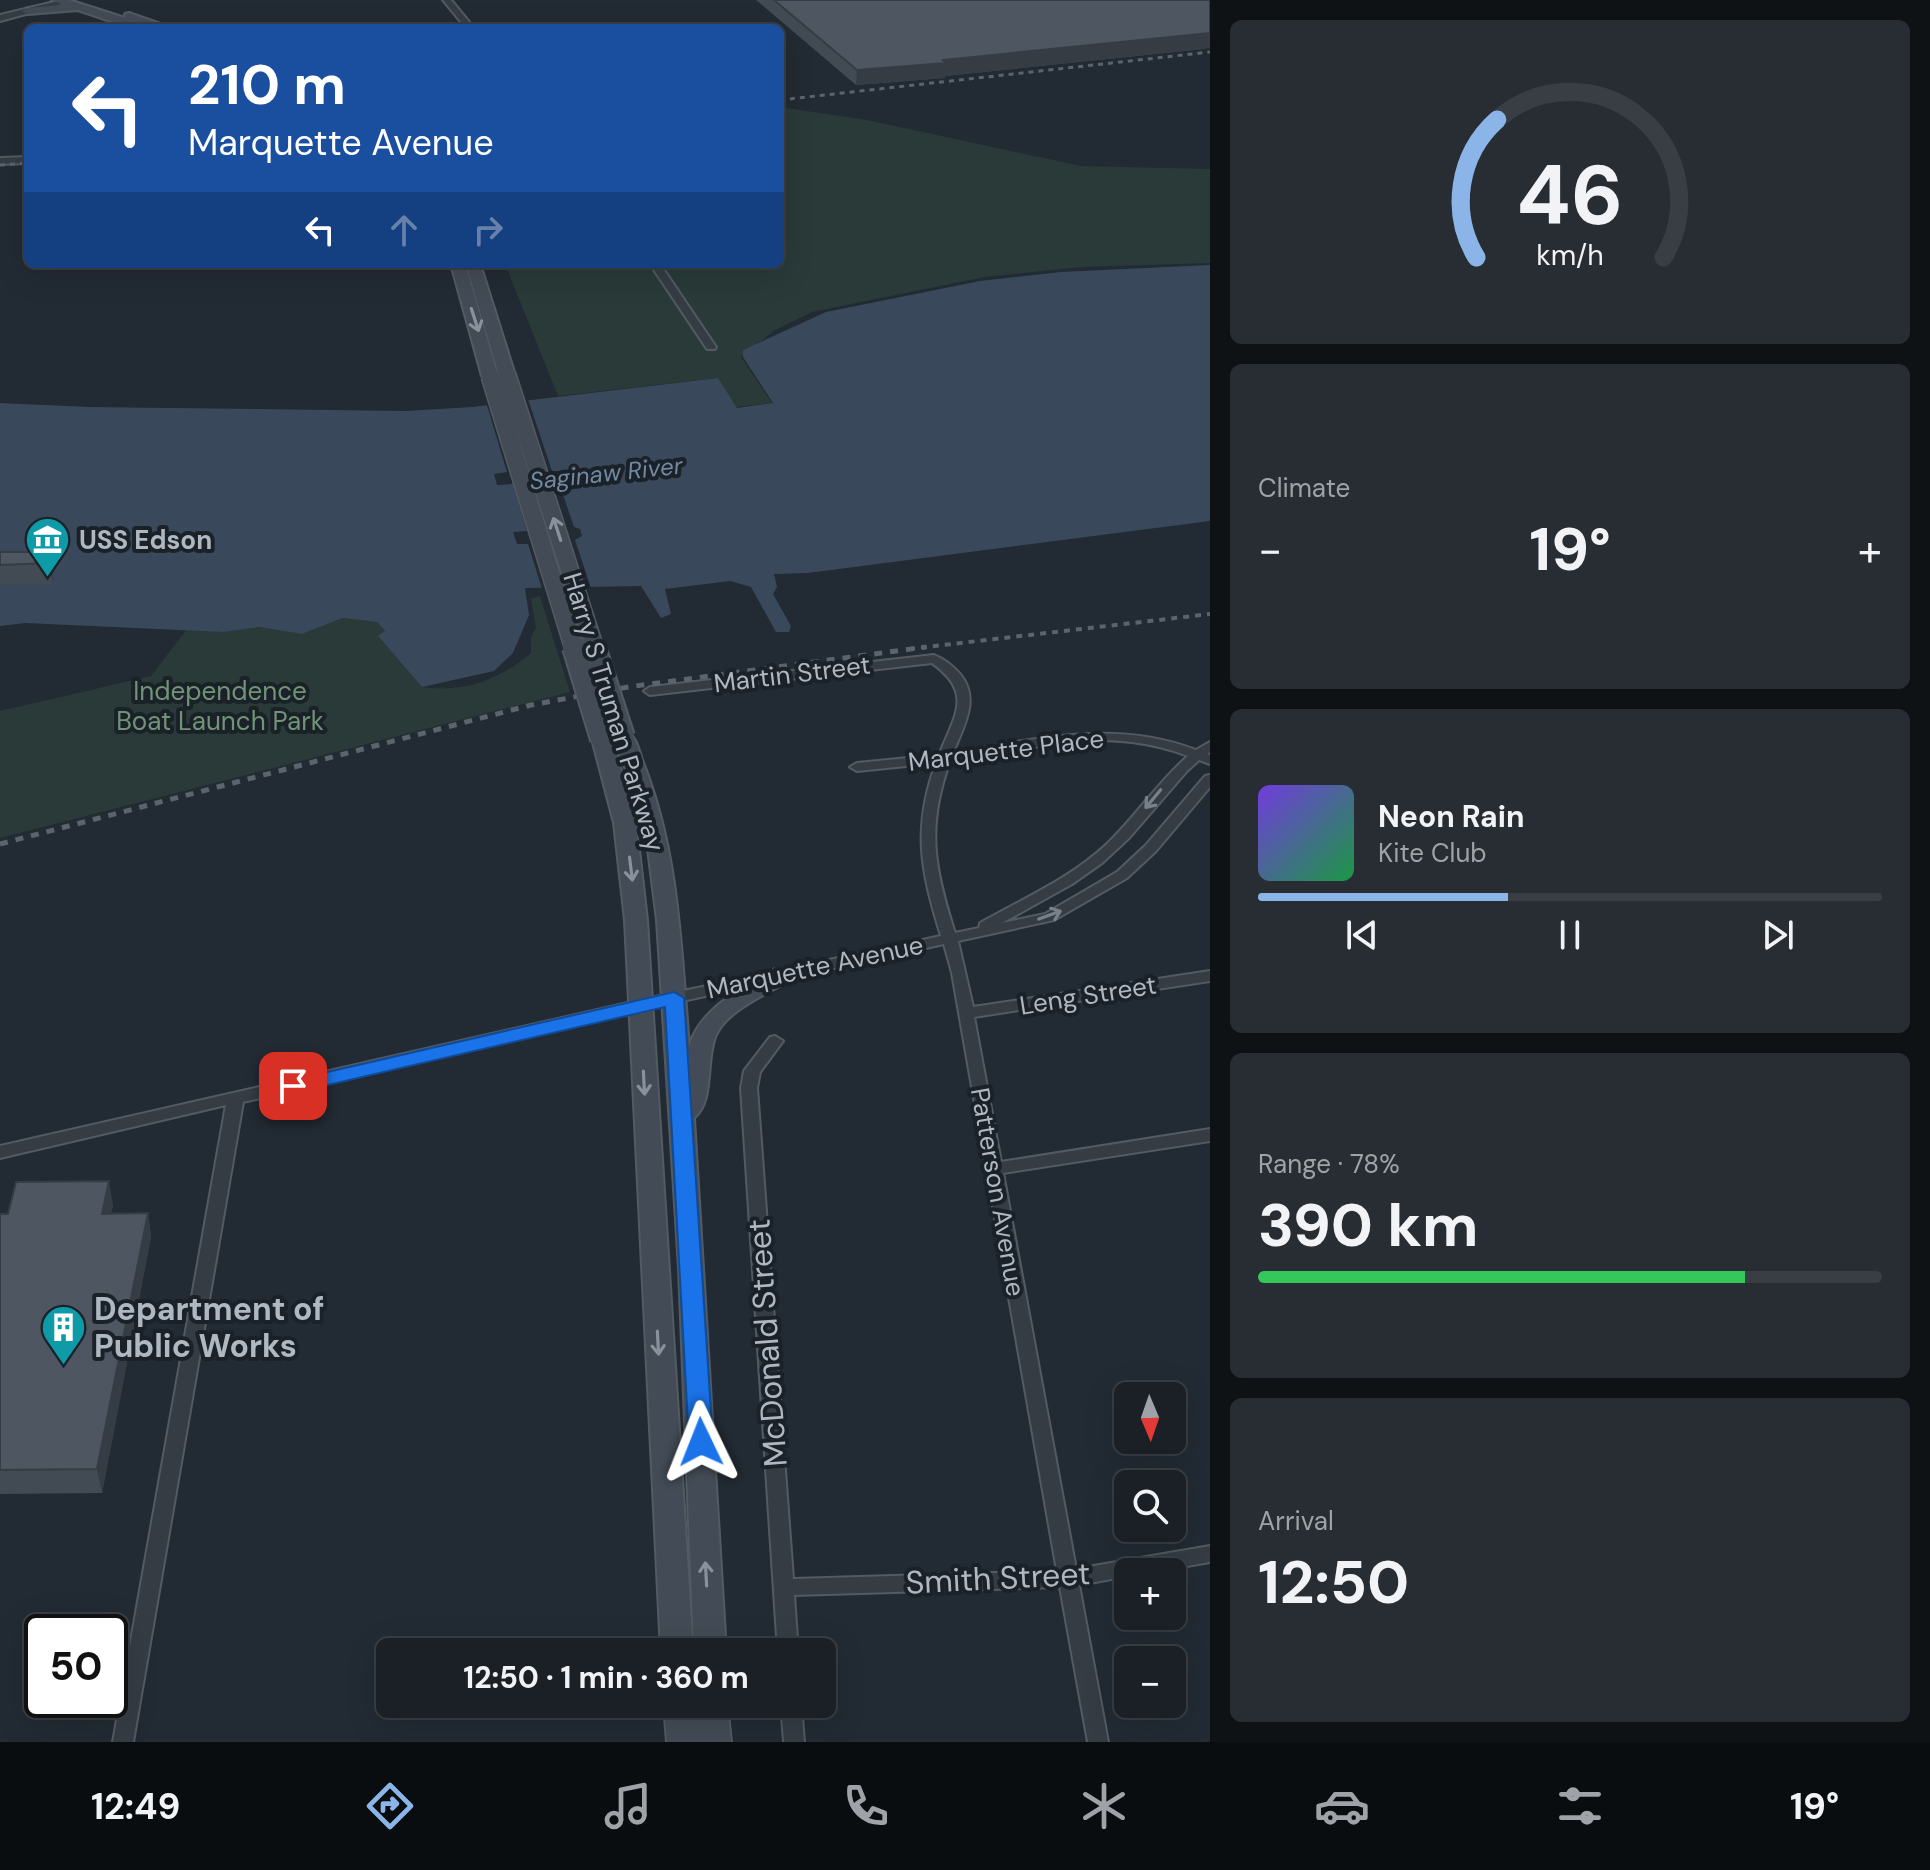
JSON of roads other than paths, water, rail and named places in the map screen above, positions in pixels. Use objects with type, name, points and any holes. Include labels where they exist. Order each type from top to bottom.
[{"type":"main road","points":[[65,1],[85,5],[133,24]]},
{"type":"main road","points":[[25,5],[51,8],[106,4],[156,24]]},
{"type":"main road","name":"Harry S Truman Parkway","points":[[459,268],[498,376],[612,738],[636,920],[676,1638]]},
{"type":"main road","name":"Harry S Truman Parkway","points":[[474,268],[498,376]]},
{"type":"main road","name":"Harry S Truman Parkway","points":[[612,738],[642,785],[659,849],[683,1128],[709,1638]]},
{"type":"main road","points":[[683,1128],[706,1030],[723,1011],[783,974]]},
{"type":"main road","points":[[681,1718],[683,1742]]},
{"type":"main road","points":[[712,1718],[715,1742]]},
{"type":"street","points":[[0,10],[42,0]]},
{"type":"street","points":[[447,0],[467,24]]},
{"type":"street","points":[[0,18],[25,5],[65,1]]},
{"type":"street","points":[[0,161],[24,160]]},
{"type":"street","points":[[658,268],[711,347]]},
{"type":"street","name":"Martin Street","points":[[650,691],[934,659]]},
{"type":"street","name":"Patterson Avenue","points":[[934,659],[949,668],[960,683],[964,717],[944,758],[928,814],[928,858],[951,937],[966,1013],[1098,1742]]},
{"type":"street","name":"Marquette Place","points":[[857,767],[944,758],[1018,742],[1084,735],[1154,739],[1206,754]]},
{"type":"street","name":"Marquette Avenue","points":[[974,932],[1094,863],[1114,846],[1167,782],[1206,754]]},
{"type":"street","name":"Marquette Avenue","points":[[0,1152],[641,1005],[1049,917],[1104,888],[1151,848],[1210,779]]},
{"type":"street","name":"Leng Street","points":[[966,1013],[1210,976]]},
{"type":"street","name":"McDonald Street","points":[[775,1041],[752,1071],[749,1088],[787,1638]]},
{"type":"street","points":[[123,1742],[235,1100]]},
{"type":"street","points":[[994,1169],[1210,1135]]},
{"type":"street","name":"Smith Street","points":[[785,1587],[1067,1579],[1210,1554]]},
{"type":"street","points":[[792,1718],[794,1742]]},
{"type":"water","name":"Saginaw River","points":[[1210,265],[1210,521],[808,573],[774,574],[777,587],[773,594],[791,626],[789,632],[776,632],[751,587],[730,581],[665,589],[671,614],[661,618],[641,586],[525,588],[529,615],[513,653],[494,671],[422,687],[378,636],[385,631],[377,622],[343,618],[302,634],[259,627],[224,632],[25,623],[0,626],[0,403],[406,411],[472,407],[718,378],[737,408],[773,403],[743,357],[743,350],[826,312],[980,281],[1061,272]]},
{"type":"railway","points":[[784,100],[1210,52]]},
{"type":"railway","points":[[0,165],[24,163]]},
{"type":"railway","points":[[925,647],[1210,614]]},
{"type":"railway","points":[[0,844],[531,705],[628,687],[925,647]]},
{"type":"railway","points":[[909,649],[925,647]]},
{"type":"place","name":"USS Edson","points":[[48,579]]},
{"type":"place","name":"Department of Public Works","points":[[63,1366]]},
{"type":"park label","name":"Independence Boat Launch Park","points":[[220,706]]}]
